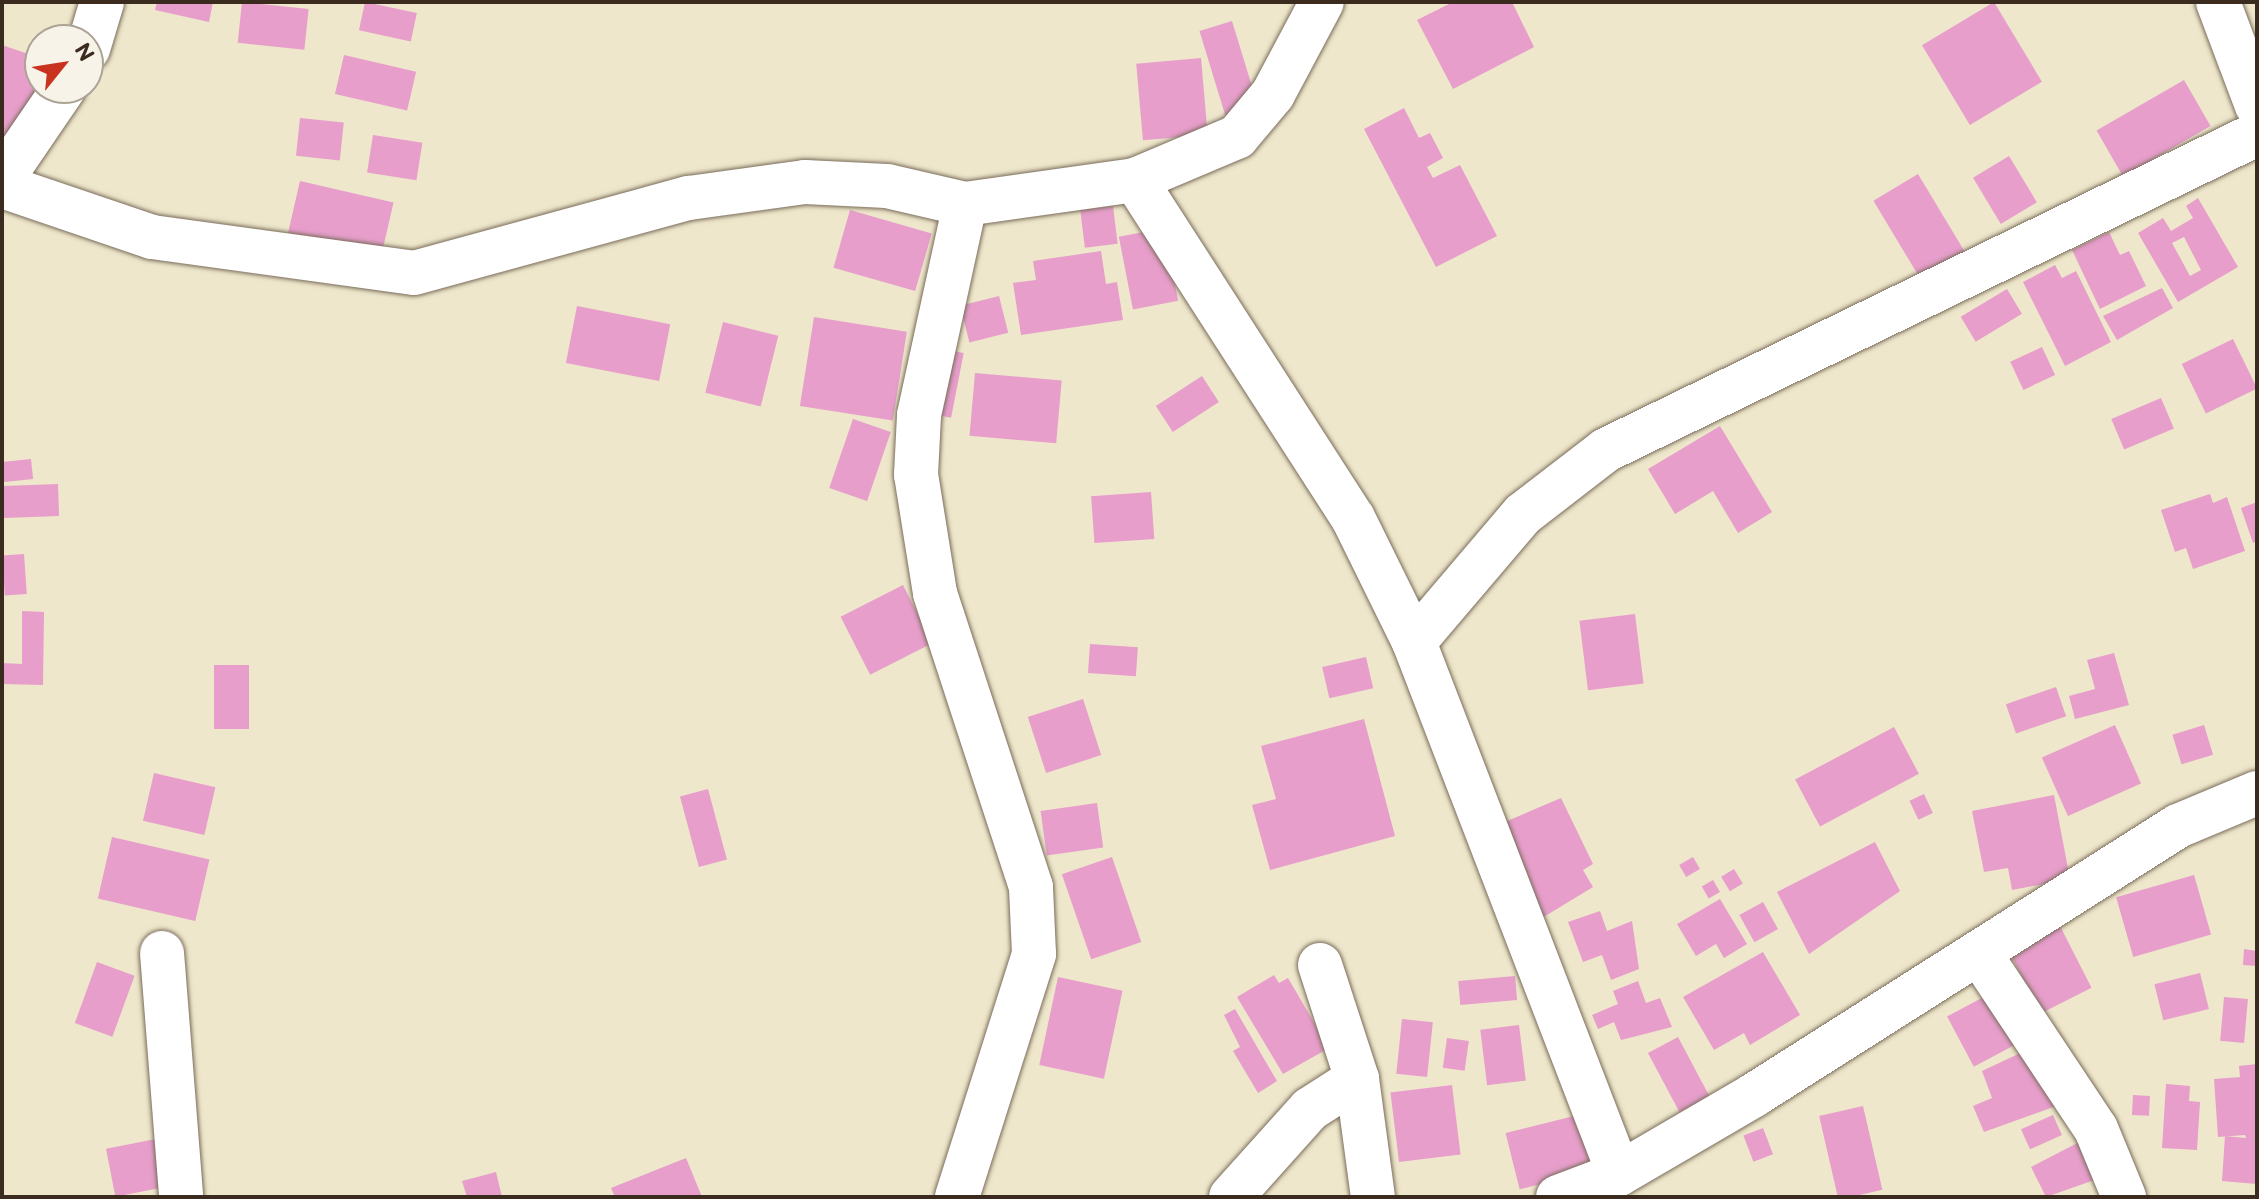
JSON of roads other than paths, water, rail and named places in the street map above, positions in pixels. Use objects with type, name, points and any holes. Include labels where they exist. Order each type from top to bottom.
[{"type":"street","points":[[95,24],[102,2]]},
{"type":"street","points":[[2,186],[152,237],[414,273],[689,198],[805,182],[887,186],[965,204],[1135,180],[1188,163],[1256,120],[1322,2]]},
{"type":"street","points":[[2218,2],[2257,106]]},
{"type":"street","points":[[2,179],[53,104]]},
{"type":"street","points":[[1414,642],[1523,514],[1606,450],[2257,134]]},
{"type":"street","points":[[1135,180],[1353,518],[1414,642],[1619,1174]]},
{"type":"street","points":[[957,1197],[1034,954],[1031,887],[935,593],[916,475],[919,415],[965,204]]},
{"type":"street","points":[[1558,1197],[1619,1174],[1979,953],[2178,826],[2257,793]]},
{"type":"street","points":[[162,953],[181,1197]]},
{"type":"street","points":[[1979,953],[2096,1129],[2124,1197]]},
{"type":"street","points":[[1320,965],[1357,1079],[1373,1197]]},
{"type":"street","points":[[1231,1197],[1310,1109],[1357,1079]]}]
